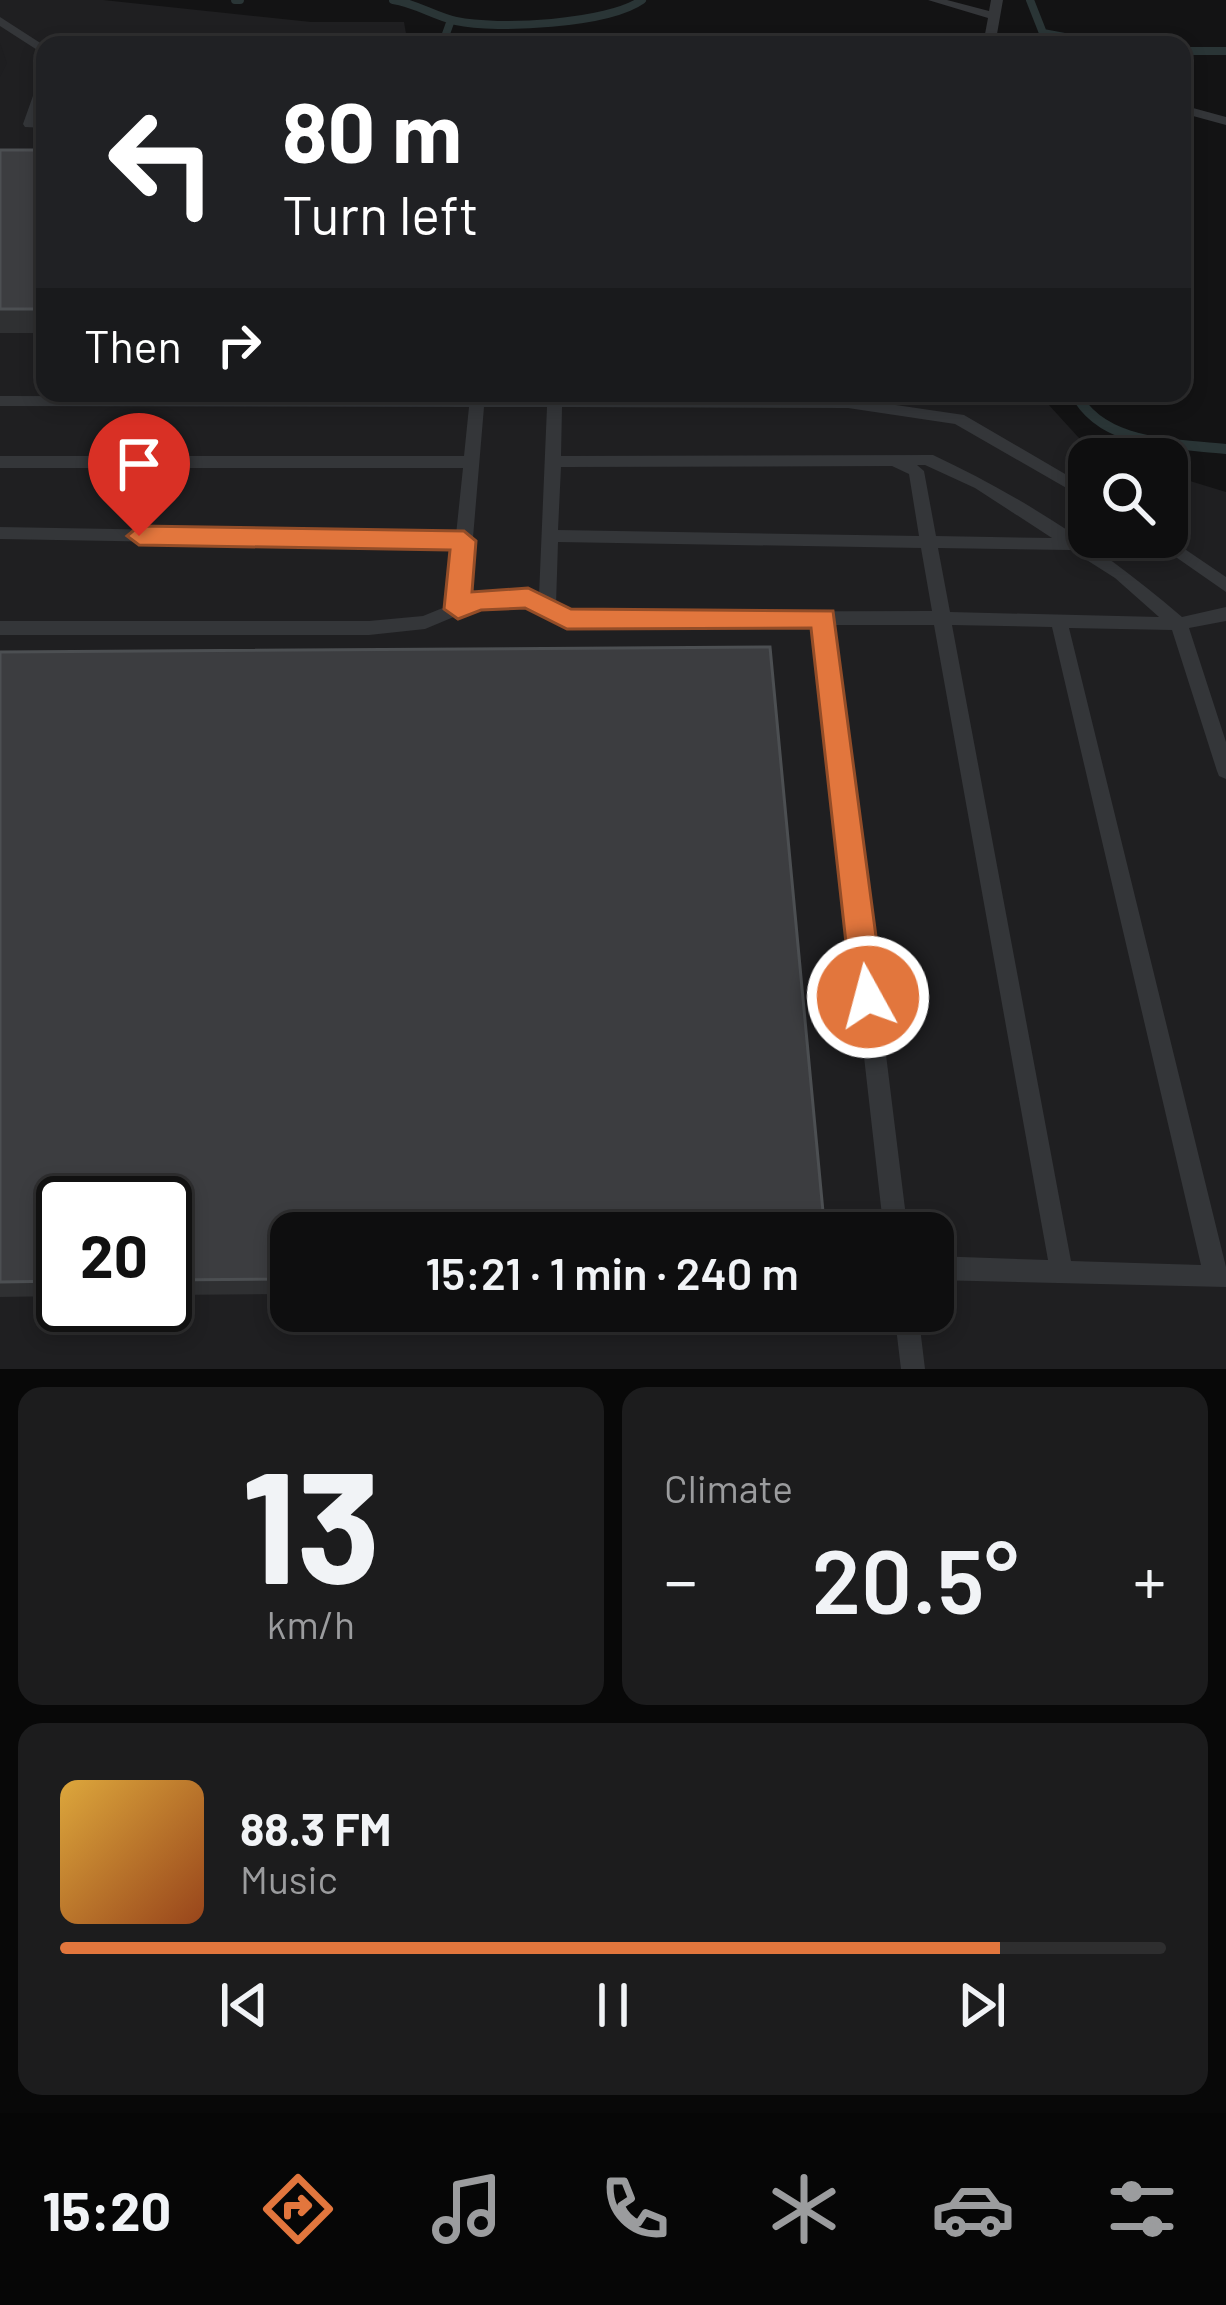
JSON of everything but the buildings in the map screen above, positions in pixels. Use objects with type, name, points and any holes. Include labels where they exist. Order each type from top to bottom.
[{"type":"lane","points":[[934,0],[994,16]]},
{"type":"lane","points":[[992,36],[997,0]]},
{"type":"lane","points":[[0,20],[36,45]]},
{"type":"lane","points":[[1191,111],[1226,121]]},
{"type":"lane","points":[[0,401],[36,401]]},
{"type":"lane","points":[[458,609],[477,402]]},
{"type":"lane","points":[[547,608],[555,402]]},
{"type":"lane","points":[[837,402],[959,419],[1068,483]]},
{"type":"lane","points":[[906,402],[908,412]]},
{"type":"lane","points":[[553,462],[927,459],[981,484],[1068,540]]},
{"type":"lane","points":[[894,460],[916,471],[1062,1273]]},
{"type":"lane","points":[[0,463],[471,462]]},
{"type":"lane","points":[[0,533],[464,541]]},
{"type":"lane","points":[[550,536],[1068,544]]},
{"type":"lane","points":[[1096,558],[1179,624],[1226,771]]},
{"type":"lane","points":[[1185,558],[1226,586]]},
{"type":"lane","points":[[0,628],[369,628],[425,622],[478,600],[528,598],[567,619],[942,618],[1179,624],[1226,614]]},
{"type":"lane","points":[[823,618],[894,1212]]},
{"type":"lane","points":[[954,1269],[1221,1277],[1059,621]]},
{"type":"lane","points":[[909,1332],[913,1369]]},
{"type":"shaded area","points":[[0,0],[103,0],[311,22],[404,22],[406,36],[36,36],[36,402],[1046,402],[1079,438],[1068,438],[1068,558],[1188,558],[1188,480],[1226,492],[1226,1369],[0,1369]]},
{"type":"waterway","points":[[235,0],[240,0]]},
{"type":"waterway","points":[[393,0],[456,21],[498,25],[579,20],[642,0]]},
{"type":"waterway","points":[[1030,0],[1043,33],[1059,36]]},
{"type":"waterway","points":[[445,36],[451,20]]},
{"type":"waterway","points":[[1191,51],[1226,51]]},
{"type":"waterway","points":[[1081,402],[1103,423],[1141,439],[1226,449]]},
{"type":"route","points":[[139,536],[464,541],[458,609],[478,600],[528,598],[567,619],[823,618],[868,997]]}]
